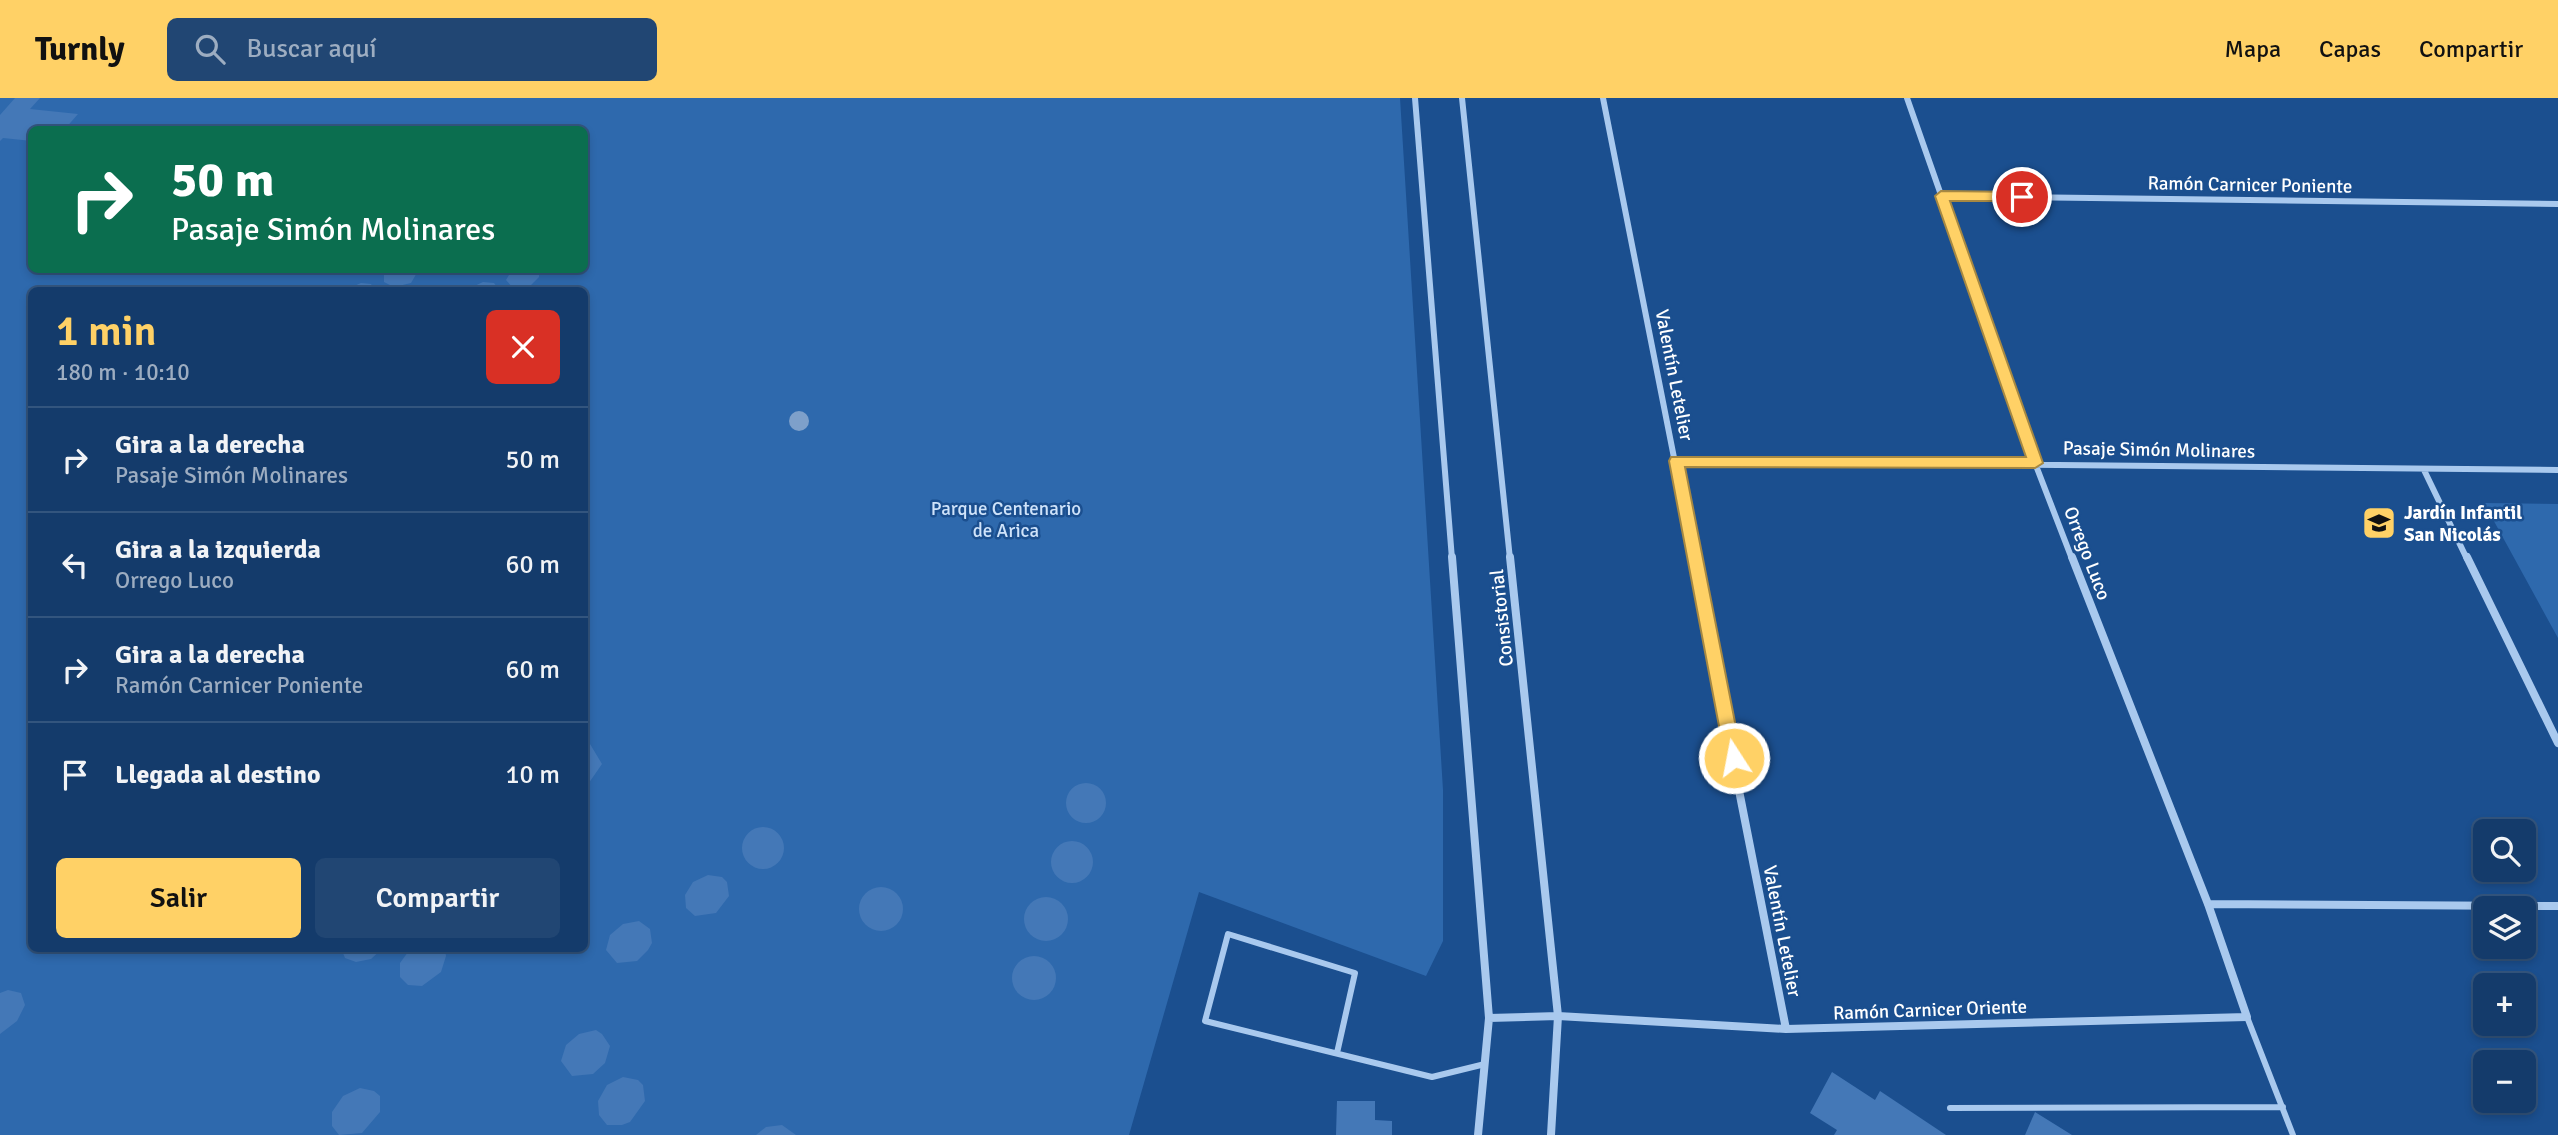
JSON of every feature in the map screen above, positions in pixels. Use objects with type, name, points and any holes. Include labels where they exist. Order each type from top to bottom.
[{"type":"street","points":[[1415,98],[1489,1018],[1478,1135]]},
{"type":"street","name":"Consistorial","points":[[1462,98],[1558,1016],[1551,1135]]},
{"type":"street","name":"Valentín Letelier","points":[[1603,98],[1786,1029]]},
{"type":"street","name":"Orrego Luco","points":[[1907,98],[2035,463],[2208,904],[2247,1017]]},
{"type":"street","name":"Ramón Carnicer Poniente","points":[[1941,196],[2558,205]]},
{"type":"street","name":"Pasaje Simón Molinares","points":[[1676,461],[2558,470]]},
{"type":"street","points":[[2424,470],[2558,743]]},
{"type":"street","points":[[2208,904],[2558,906]]},
{"type":"street","name":"Ramón Carnicer Oriente","points":[[1489,1018],[1558,1016],[1786,1029],[2247,1017]]},
{"type":"lane","points":[[1338,1053],[1356,973],[1228,934],[1205,1021],[1432,1077],[1485,1064]]},
{"type":"lane","points":[[2247,1017],[2293,1135]]},
{"type":"lane","points":[[1950,1108],[2283,1107]]},
{"type":"green space","name":"Parque Centenario de Arica","points":[[0,98],[1400,98],[1443,790],[1443,941],[1426,976],[1199,892],[1129,1135],[0,1135]]},
{"type":"green space","points":[[2484,503],[2558,504],[2558,638]]},
{"type":"building","points":[[15,98],[40,98],[30,109],[78,114],[68,126],[28,126],[28,141],[3,138],[0,141],[0,115]]},
{"type":"building","points":[[417,273],[411,283],[394,287],[384,282],[384,275]]},
{"type":"building","points":[[510,273],[539,273],[539,277],[529,287],[512,287],[506,280]]},
{"type":"building","points":[[483,282],[494,283],[497,287],[472,287]]},
{"type":"building","points":[[361,283],[371,284],[373,287],[352,287]]},
{"type":"building","points":[[588,741],[602,764],[588,784]]},
{"type":"building","points":[[1086,783],[1094,784],[1100,789],[1105,795],[1105,811],[1100,817],[1094,822],[1086,823],[1078,822],[1072,817],[1067,811],[1066,803],[1067,795],[1072,789],[1078,784]]},
{"type":"building","points":[[763,827],[778,833],[784,848],[778,863],[763,869],[748,863],[742,848],[748,833]]},
{"type":"building","points":[[1072,841],[1087,847],[1093,862],[1087,877],[1072,883],[1057,877],[1051,862],[1057,847]]},
{"type":"building","points":[[708,875],[722,877],[727,882],[729,896],[716,913],[695,916],[686,908],[685,895],[693,882]]},
{"type":"building","points":[[881,887],[896,894],[903,909],[896,924],[881,931],[866,924],[859,909],[866,894]]},
{"type":"building","points":[[1046,897],[1061,904],[1068,919],[1061,934],[1046,941],[1031,934],[1024,919],[1031,904]]},
{"type":"building","points":[[639,921],[650,929],[652,943],[637,961],[617,963],[606,950],[610,935],[623,924]]},
{"type":"building","points":[[343,952],[379,952],[371,959],[356,962],[345,958]]},
{"type":"building","points":[[408,952],[445,952],[441,972],[422,986],[408,985],[400,977],[400,963]]},
{"type":"building","points":[[1034,956],[1043,957],[1050,962],[1055,969],[1055,987],[1050,994],[1043,999],[1034,1000],[1025,999],[1018,994],[1013,987],[1012,978],[1013,969],[1018,962],[1025,957]]},
{"type":"building","points":[[8,990],[21,993],[25,1005],[17,1021],[0,1034],[0,993]]},
{"type":"building","points":[[596,1030],[610,1046],[605,1063],[593,1074],[572,1076],[561,1061],[566,1045],[579,1034]]},
{"type":"building","points":[[1832,1072],[1875,1100],[1880,1091],[1946,1135],[1834,1135],[1837,1130],[1810,1113]]},
{"type":"building","points":[[623,1077],[638,1080],[643,1085],[645,1101],[630,1122],[607,1125],[599,1115],[598,1101],[607,1085]]},
{"type":"building","points":[[360,1088],[374,1091],[380,1096],[380,1112],[362,1133],[339,1135],[332,1126],[332,1112],[343,1096]]},
{"type":"building","points":[[1337,1101],[1375,1101],[1375,1120],[1392,1121],[1392,1135],[1336,1135]]},
{"type":"building","points":[[2035,1112],[2072,1135],[2025,1135]]},
{"type":"building","points":[[782,1125],[796,1135],[756,1135],[766,1127]]},
{"type":"place","name":"Jardín Infantil San Nicolás","points":[[2379,523]]},
{"type":"route","points":[[1734,758],[1676,461],[2035,463],[1941,196],[2022,197]]}]
